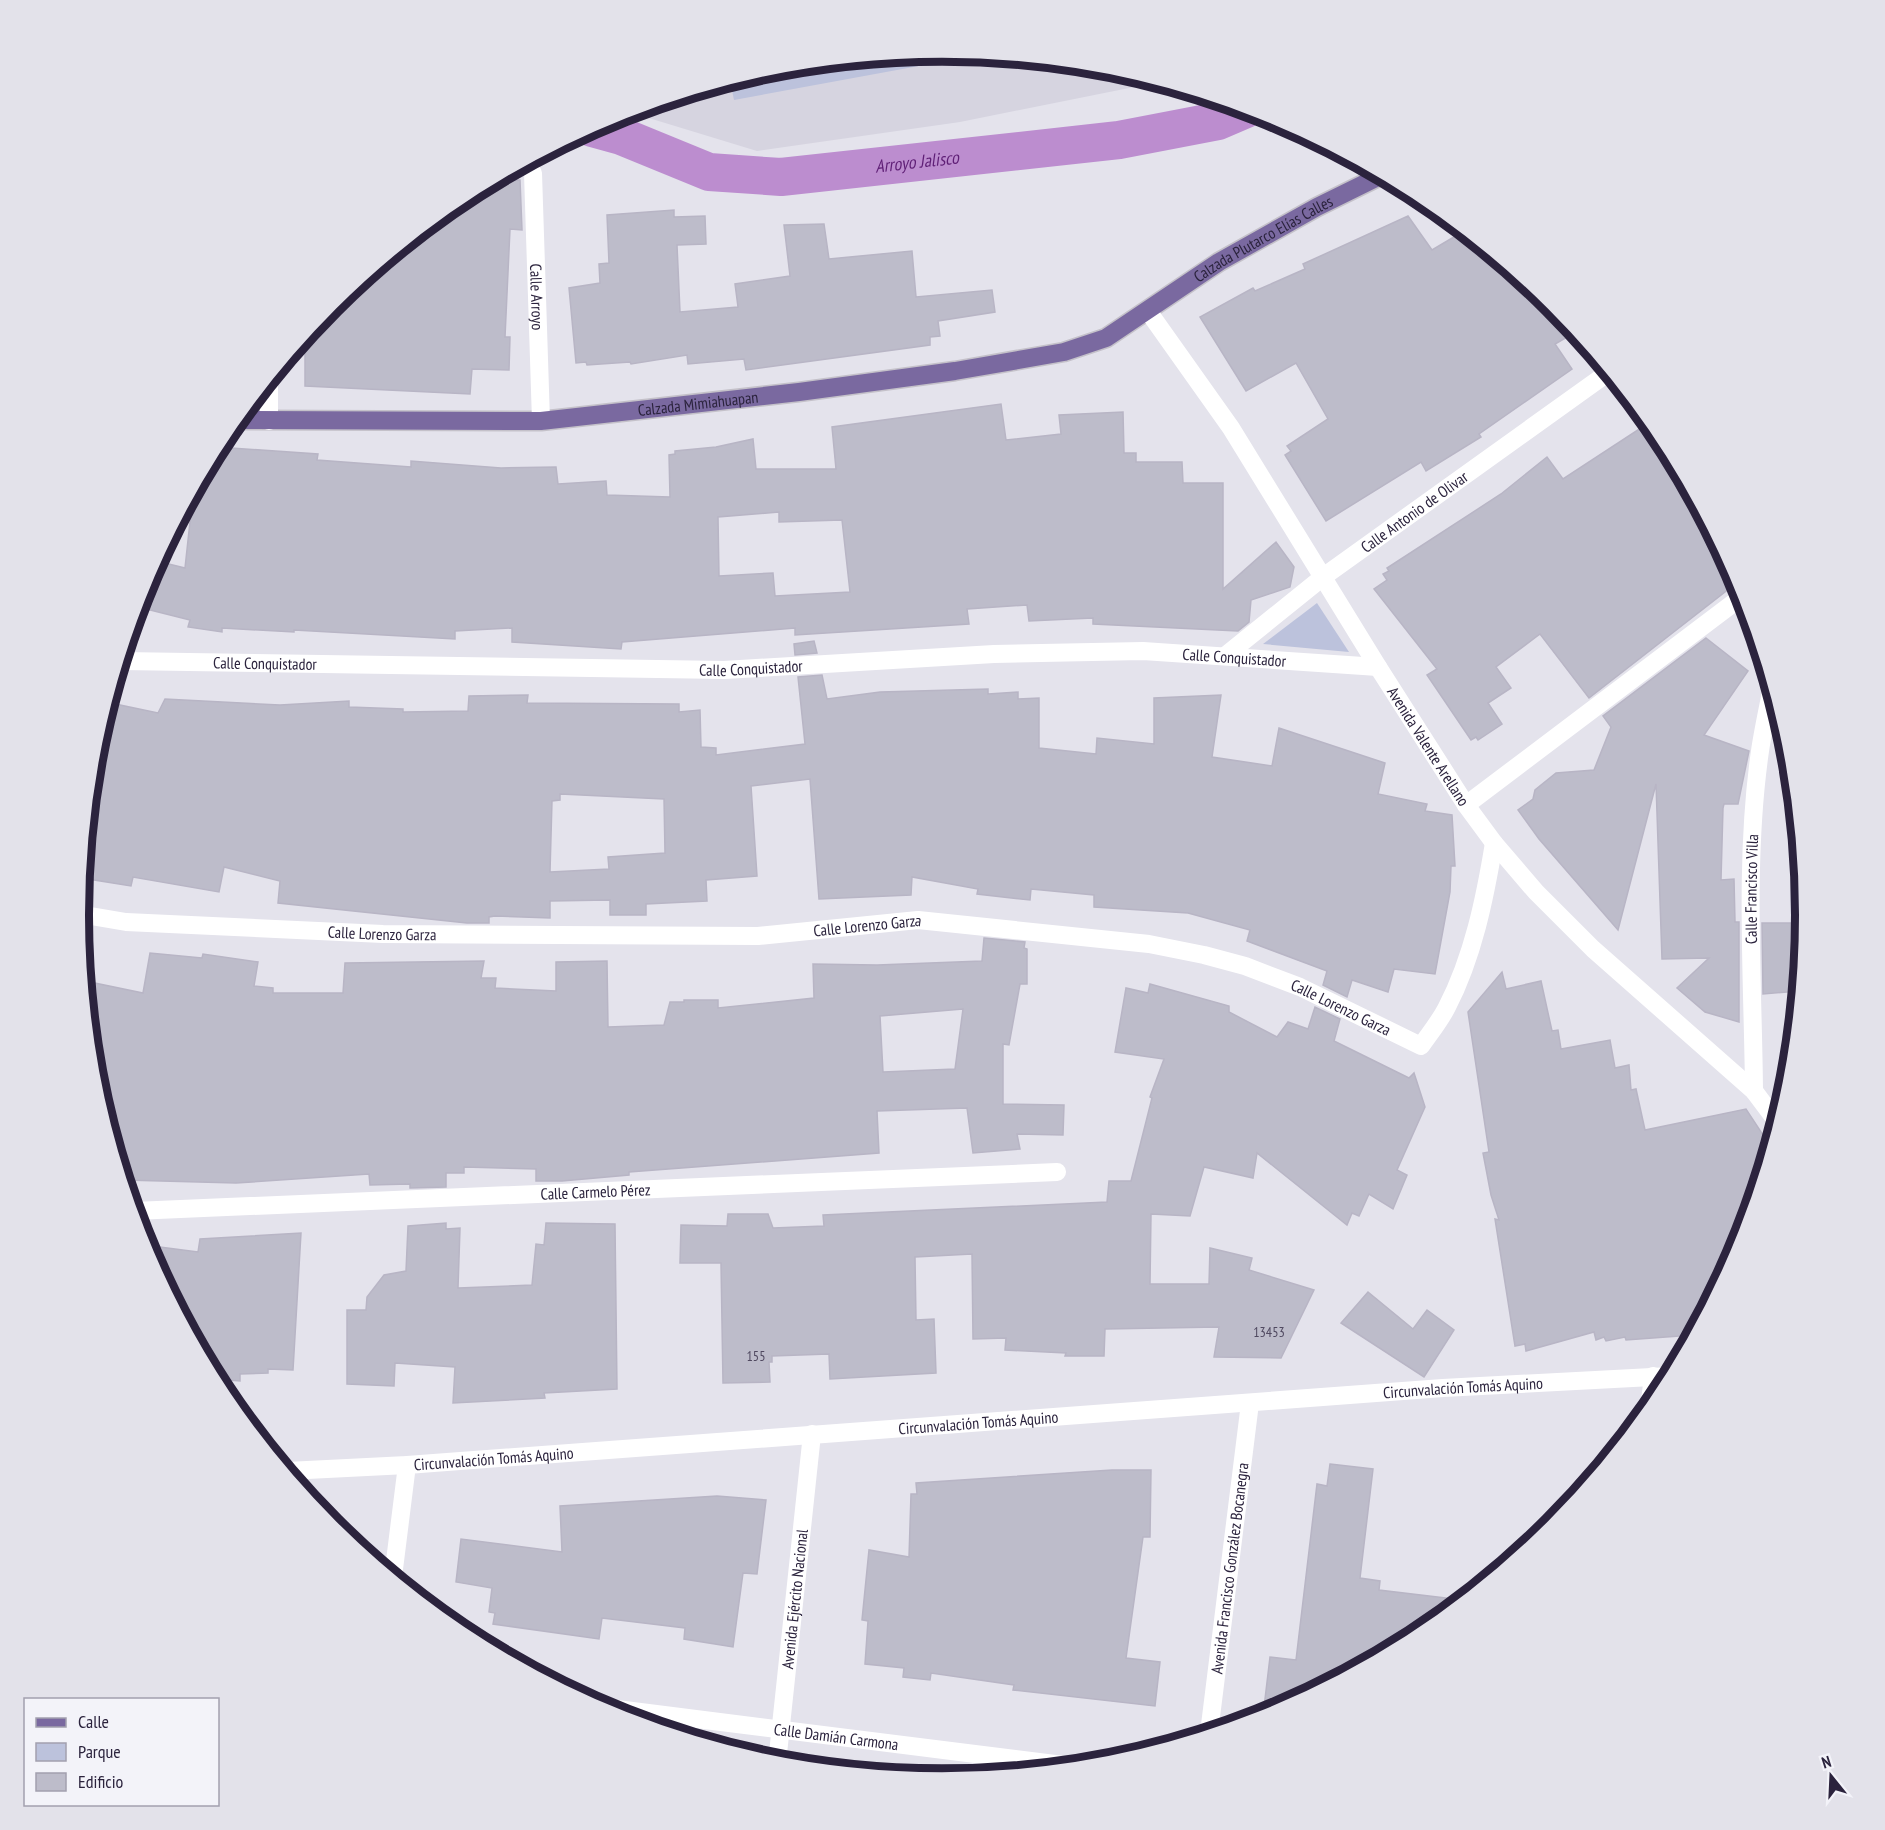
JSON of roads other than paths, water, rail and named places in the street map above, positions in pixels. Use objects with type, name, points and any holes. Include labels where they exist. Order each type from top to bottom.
[{"type":"main road","name":"Calzada Plutarco Elías Calles","points":[[1148,311],[1219,262],[1317,207],[1374,179]]},
{"type":"main road","name":"Calzada Mimiahuapan","points":[[247,420],[541,421],[799,392],[1064,352],[1106,338],[1148,311]]},
{"type":"street","name":"Calle Arroyo","points":[[532,173],[541,421]]},
{"type":"street","name":"Avenida Valente Arellano","points":[[1148,311],[1231,428],[1378,667],[1466,805],[1494,843],[1536,892],[1593,949],[1754,1091],[1772,1115]]},
{"type":"street","name":"Calle Antonio de Olivar","points":[[1225,656],[1323,577],[1604,376]]},
{"type":"street","points":[[269,390],[269,421]]},
{"type":"street","points":[[1466,805],[1736,601]]},
{"type":"street","name":"Calle Conquistador","points":[[128,661],[724,670],[994,654],[1143,651],[1378,667]]},
{"type":"street","name":"Calle Francisco Villa","points":[[1754,1091],[1752,892],[1755,802],[1760,750],[1769,703]]},
{"type":"street","name":"Calle Lorenzo Garza","points":[[89,917],[126,922],[383,934],[758,936],[918,920],[1149,944],[1204,955],[1245,966],[1299,987],[1421,1046],[1447,1008],[1462,970],[1486,891],[1494,843]]},
{"type":"street","name":"Calle Carmelo Pérez","points":[[142,1210],[1057,1173]]},
{"type":"street","name":"Circunvalación Tomás Aquino","points":[[295,1471],[407,1465],[1443,1388],[1660,1376]]},
{"type":"street","name":"Avenida Francisco González Bocanegra","points":[[1210,1725],[1250,1403]]},
{"type":"street","name":"Avenida Ejército Nacional","points":[[778,1752],[812,1434]]},
{"type":"street","points":[[394,1568],[407,1465]]},
{"type":"street","name":"Calle Damián Carmona","points":[[637,1712],[1042,1762]]},
{"type":"waterway","name":"Arroyo Jalisco","points":[[604,131],[709,172],[781,177],[1119,140],[1218,121],[1235,114]]}]
